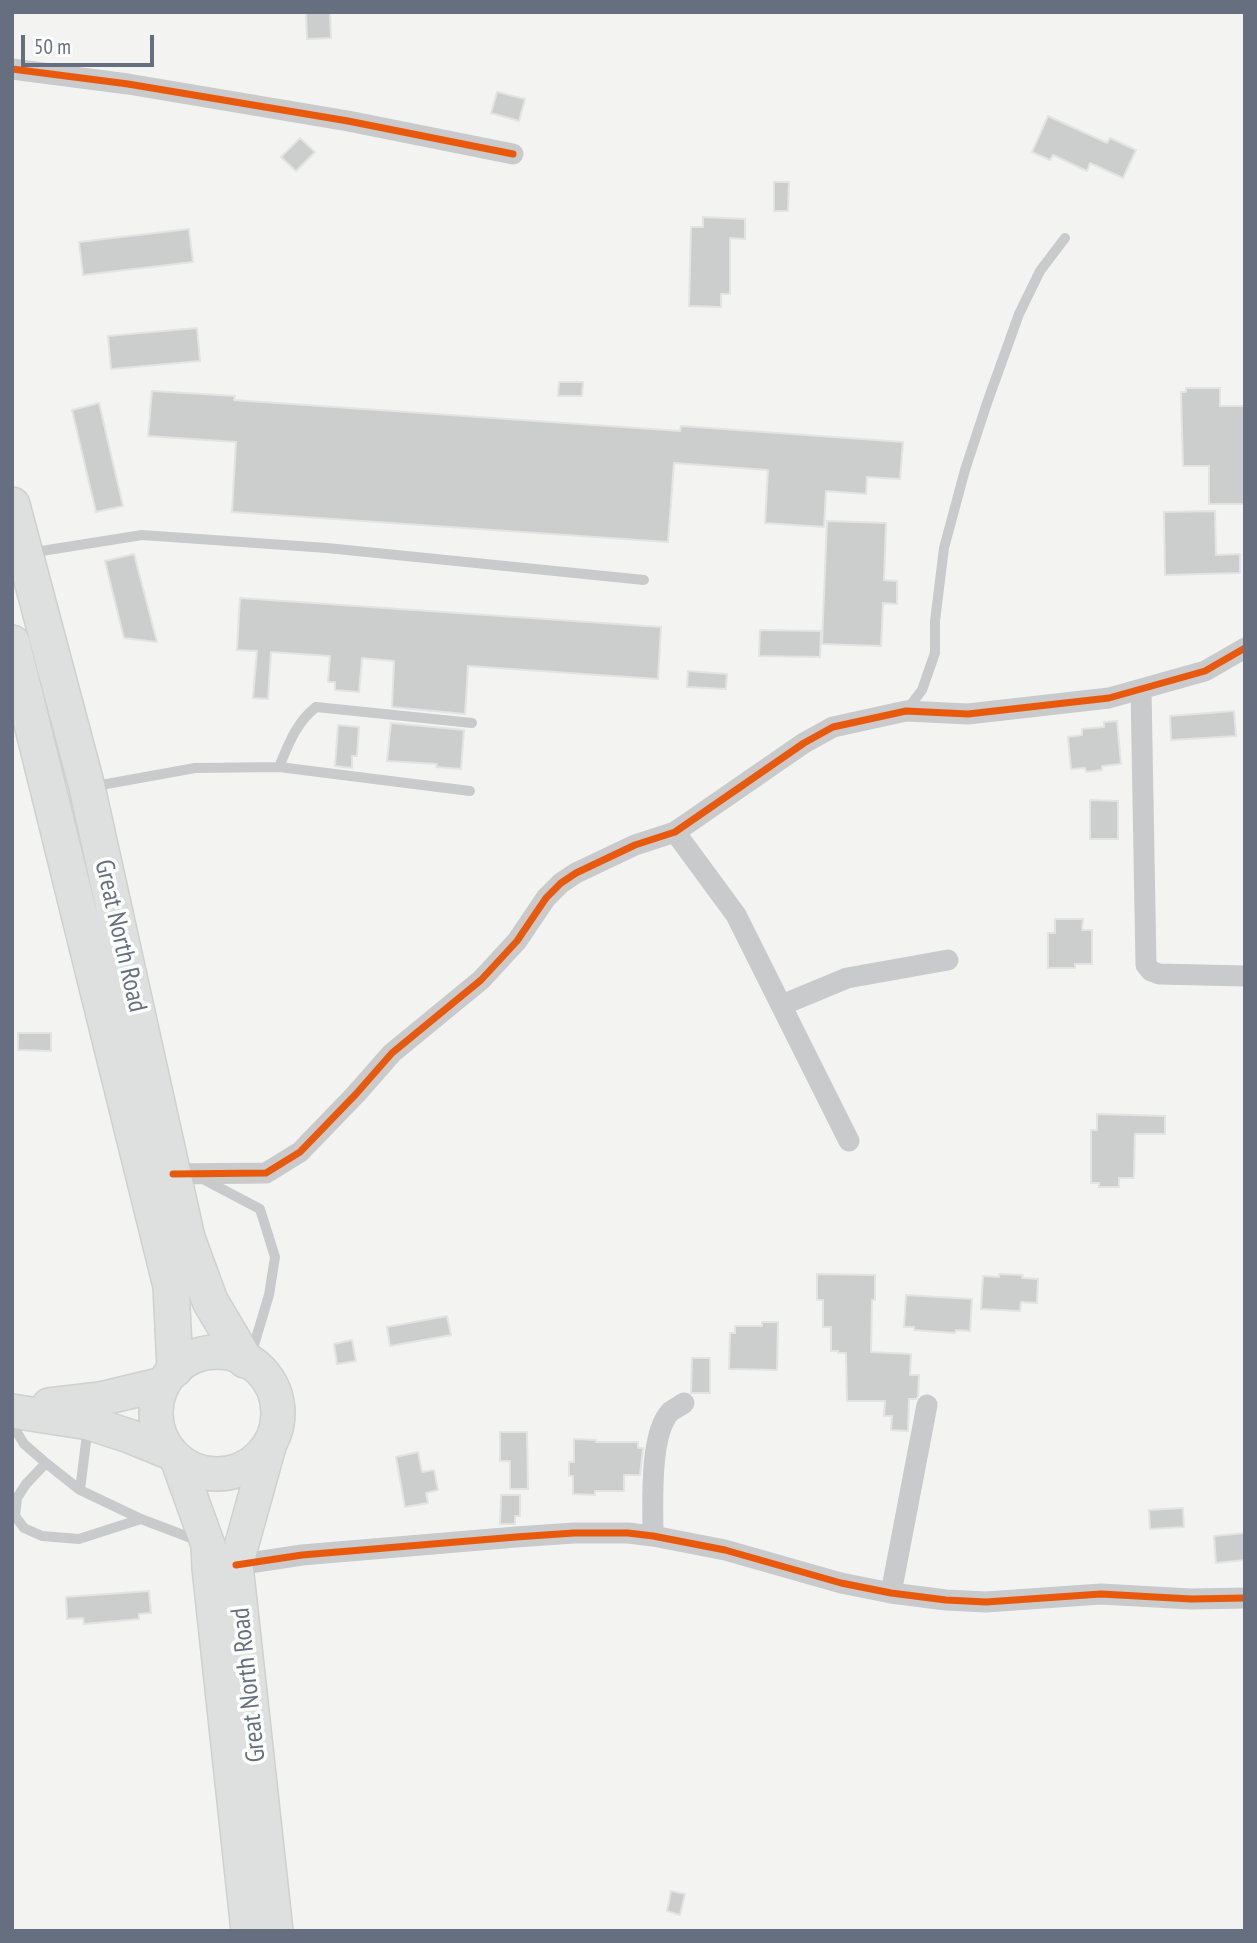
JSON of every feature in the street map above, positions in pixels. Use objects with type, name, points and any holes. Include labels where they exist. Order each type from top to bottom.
[{"type":"highway","name":"Great North Road","points":[[12,505],[18,555],[87,787],[183,1173],[187,1238],[210,1301],[247,1361]]},
{"type":"highway","name":"Great North Road","points":[[12,643],[171,1286],[169,1376]]},
{"type":"main road","points":[[208,1353],[228,1353],[247,1361],[267,1379],[277,1402],[277,1419],[270,1443],[248,1465],[228,1472],[206,1472],[196,1470],[174,1456],[130,1436],[89,1423],[12,1410],[100,1399],[169,1376],[190,1359],[208,1353]]},
{"type":"main road","points":[[169,1376],[156,1404],[157,1425],[165,1445],[174,1456]]},
{"type":"main road","name":"Great North Road","points":[[270,1443],[236,1565],[276,1931]]},
{"type":"main road","name":"Great North Road","points":[[174,1456],[208,1545],[248,1931]]},
{"type":"street","points":[[12,69],[128,84],[348,121],[513,154]]},
{"type":"street","points":[[183,1173],[266,1173],[300,1152],[392,1054],[481,980],[517,941],[546,898],[561,883],[635,845],[675,832],[804,743],[833,727],[906,711],[968,713],[1109,698],[1205,671],[1245,648]]},
{"type":"street","points":[[1141,690],[1146,965],[1159,974],[1245,976]]},
{"type":"street","points":[[675,832],[736,915],[849,1141]]},
{"type":"street","points":[[782,1005],[847,978],[948,960]]},
{"type":"street","points":[[653,1536],[654,1458],[669,1413],[684,1403]]},
{"type":"street","points":[[891,1593],[928,1405]]},
{"type":"street","points":[[236,1565],[302,1555],[516,1537],[628,1533],[725,1550],[841,1583],[946,1600],[986,1602],[1101,1594],[1191,1599],[1245,1598]]},
{"type":"lane","points":[[906,711],[922,690],[935,653],[935,621],[944,548],[987,403],[1019,314],[1040,271],[1065,238]]},
{"type":"lane","points":[[18,555],[142,535],[327,548],[644,580]]},
{"type":"lane","points":[[279,766],[303,717],[316,707],[472,723]]},
{"type":"lane","points":[[87,787],[195,768],[279,766],[470,791]]},
{"type":"lane","points":[[183,1173],[260,1209],[275,1257],[269,1295],[247,1361]]},
{"type":"lane","points":[[80,1490],[89,1423]]},
{"type":"lane","points":[[12,1424],[24,1444],[80,1490],[141,1519],[208,1545]]},
{"type":"lane","points":[[46,1463],[17,1498],[15,1516],[24,1528],[42,1536],[79,1539],[141,1519]]},
{"type":"building","points":[[306,12],[330,12],[331,38],[307,39]]},
{"type":"building","points":[[497,92],[525,99],[519,121],[491,113]]},
{"type":"building","points":[[1048,116],[1107,143],[1110,138],[1136,150],[1123,178],[1090,163],[1087,171],[1053,155],[1050,160],[1032,152]]},
{"type":"building","points":[[300,138],[315,152],[296,171],[281,157]]},
{"type":"building","points":[[774,182],[789,182],[788,211],[774,211]]},
{"type":"building","points":[[703,217],[745,219],[745,239],[730,238],[730,294],[721,294],[721,307],[689,306],[691,227],[703,227]]},
{"type":"building","points":[[189,229],[193,262],[83,275],[79,242]]},
{"type":"building","points":[[197,328],[200,361],[111,369],[108,336]]},
{"type":"building","points":[[559,382],[583,382],[582,396],[558,396]]},
{"type":"building","points":[[1186,388],[1220,388],[1220,406],[1245,406],[1245,504],[1209,504],[1209,466],[1183,466],[1181,392],[1186,392]]},
{"type":"building","points":[[152,391],[235,396],[234,400],[680,431],[681,426],[903,442],[900,479],[867,477],[866,494],[826,491],[824,527],[765,523],[768,470],[674,463],[668,542],[232,512],[236,442],[148,436]]},
{"type":"building","points":[[99,403],[123,506],[96,512],[72,410]]},
{"type":"building","points":[[1215,511],[1216,555],[1240,554],[1240,573],[1165,575],[1164,512]]},
{"type":"building","points":[[827,521],[886,523],[884,580],[897,581],[897,604],[883,603],[881,646],[822,644]]},
{"type":"building","points":[[134,554],[157,642],[124,638],[105,561]]},
{"type":"building","points":[[240,598],[661,627],[658,679],[468,666],[465,714],[392,707],[394,661],[362,658],[359,692],[335,690],[335,682],[328,682],[330,656],[271,652],[268,699],[253,698],[257,651],[237,650]]},
{"type":"building","points":[[760,630],[821,631],[820,657],[759,656]]},
{"type":"building","points":[[688,671],[727,674],[726,689],[687,687]]},
{"type":"building","points":[[1234,711],[1236,736],[1171,740],[1170,716]]},
{"type":"building","points":[[1117,721],[1121,764],[1102,766],[1102,770],[1086,772],[1085,768],[1071,769],[1068,737],[1082,735],[1082,729],[1104,727],[1104,722]]},
{"type":"building","points":[[391,723],[464,730],[461,769],[436,767],[437,764],[387,761]]},
{"type":"building","points":[[338,725],[359,727],[357,756],[352,756],[352,768],[335,766]]},
{"type":"building","points":[[1090,800],[1118,801],[1118,839],[1090,839]]},
{"type":"building","points":[[1055,919],[1083,919],[1082,930],[1092,930],[1092,964],[1075,964],[1075,968],[1048,968],[1048,933],[1055,933]]},
{"type":"building","points":[[18,1033],[51,1033],[51,1051],[18,1050]]},
{"type":"building","points":[[1097,1114],[1165,1116],[1165,1134],[1135,1134],[1134,1178],[1119,1178],[1119,1187],[1099,1187],[1099,1183],[1091,1183],[1091,1130],[1097,1130]]},
{"type":"building","points":[[817,1274],[875,1275],[871,1352],[911,1354],[910,1375],[919,1375],[918,1396],[916,1399],[909,1399],[908,1431],[891,1430],[892,1416],[884,1416],[885,1401],[847,1401],[846,1353],[831,1351],[831,1327],[823,1327],[823,1300],[817,1300]]},
{"type":"building","points":[[999,1274],[1038,1279],[1037,1303],[1021,1302],[1020,1311],[981,1309],[983,1276],[999,1277]]},
{"type":"building","points":[[906,1295],[972,1299],[970,1331],[956,1330],[955,1333],[904,1327]]},
{"type":"building","points":[[447,1316],[451,1335],[390,1346],[387,1327]]},
{"type":"building","points":[[762,1322],[778,1322],[777,1370],[729,1369],[730,1333],[735,1333],[735,1326],[762,1326]]},
{"type":"building","points":[[352,1340],[356,1361],[337,1364],[334,1344]]},
{"type":"building","points":[[692,1358],[710,1358],[710,1393],[691,1393]]},
{"type":"building","points":[[500,1432],[527,1432],[528,1489],[510,1489],[510,1461],[500,1461]]},
{"type":"building","points":[[574,1439],[638,1442],[638,1448],[643,1448],[640,1475],[624,1475],[624,1491],[595,1491],[595,1495],[573,1494],[573,1476],[569,1476],[569,1462],[574,1462]]},
{"type":"building","points":[[418,1452],[422,1472],[434,1470],[438,1490],[426,1493],[428,1503],[405,1507],[396,1457]]},
{"type":"building","points":[[501,1495],[520,1495],[520,1516],[515,1516],[515,1524],[500,1524]]},
{"type":"building","points":[[1183,1508],[1184,1527],[1150,1529],[1149,1510]]},
{"type":"building","points":[[1245,1533],[1245,1560],[1216,1563],[1214,1536]]},
{"type":"building","points":[[149,1591],[151,1613],[139,1614],[139,1619],[84,1624],[83,1618],[67,1619],[66,1597]]},
{"type":"building","points":[[671,1891],[685,1894],[680,1915],[667,1911]]},
{"type":"cycle path","points":[[12,69],[128,84],[348,121],[513,154]]},
{"type":"cycle path","points":[[173,1174],[266,1173],[300,1152],[392,1053],[481,980],[517,941],[546,898],[561,883],[635,845],[675,832],[804,743],[833,727],[906,711],[968,714],[1109,698],[1205,671],[1245,648]]},
{"type":"cycle path","points":[[236,1565],[302,1555],[516,1537],[628,1533],[725,1550],[841,1583],[946,1600],[986,1602],[1101,1594],[1191,1599],[1245,1598]]}]
